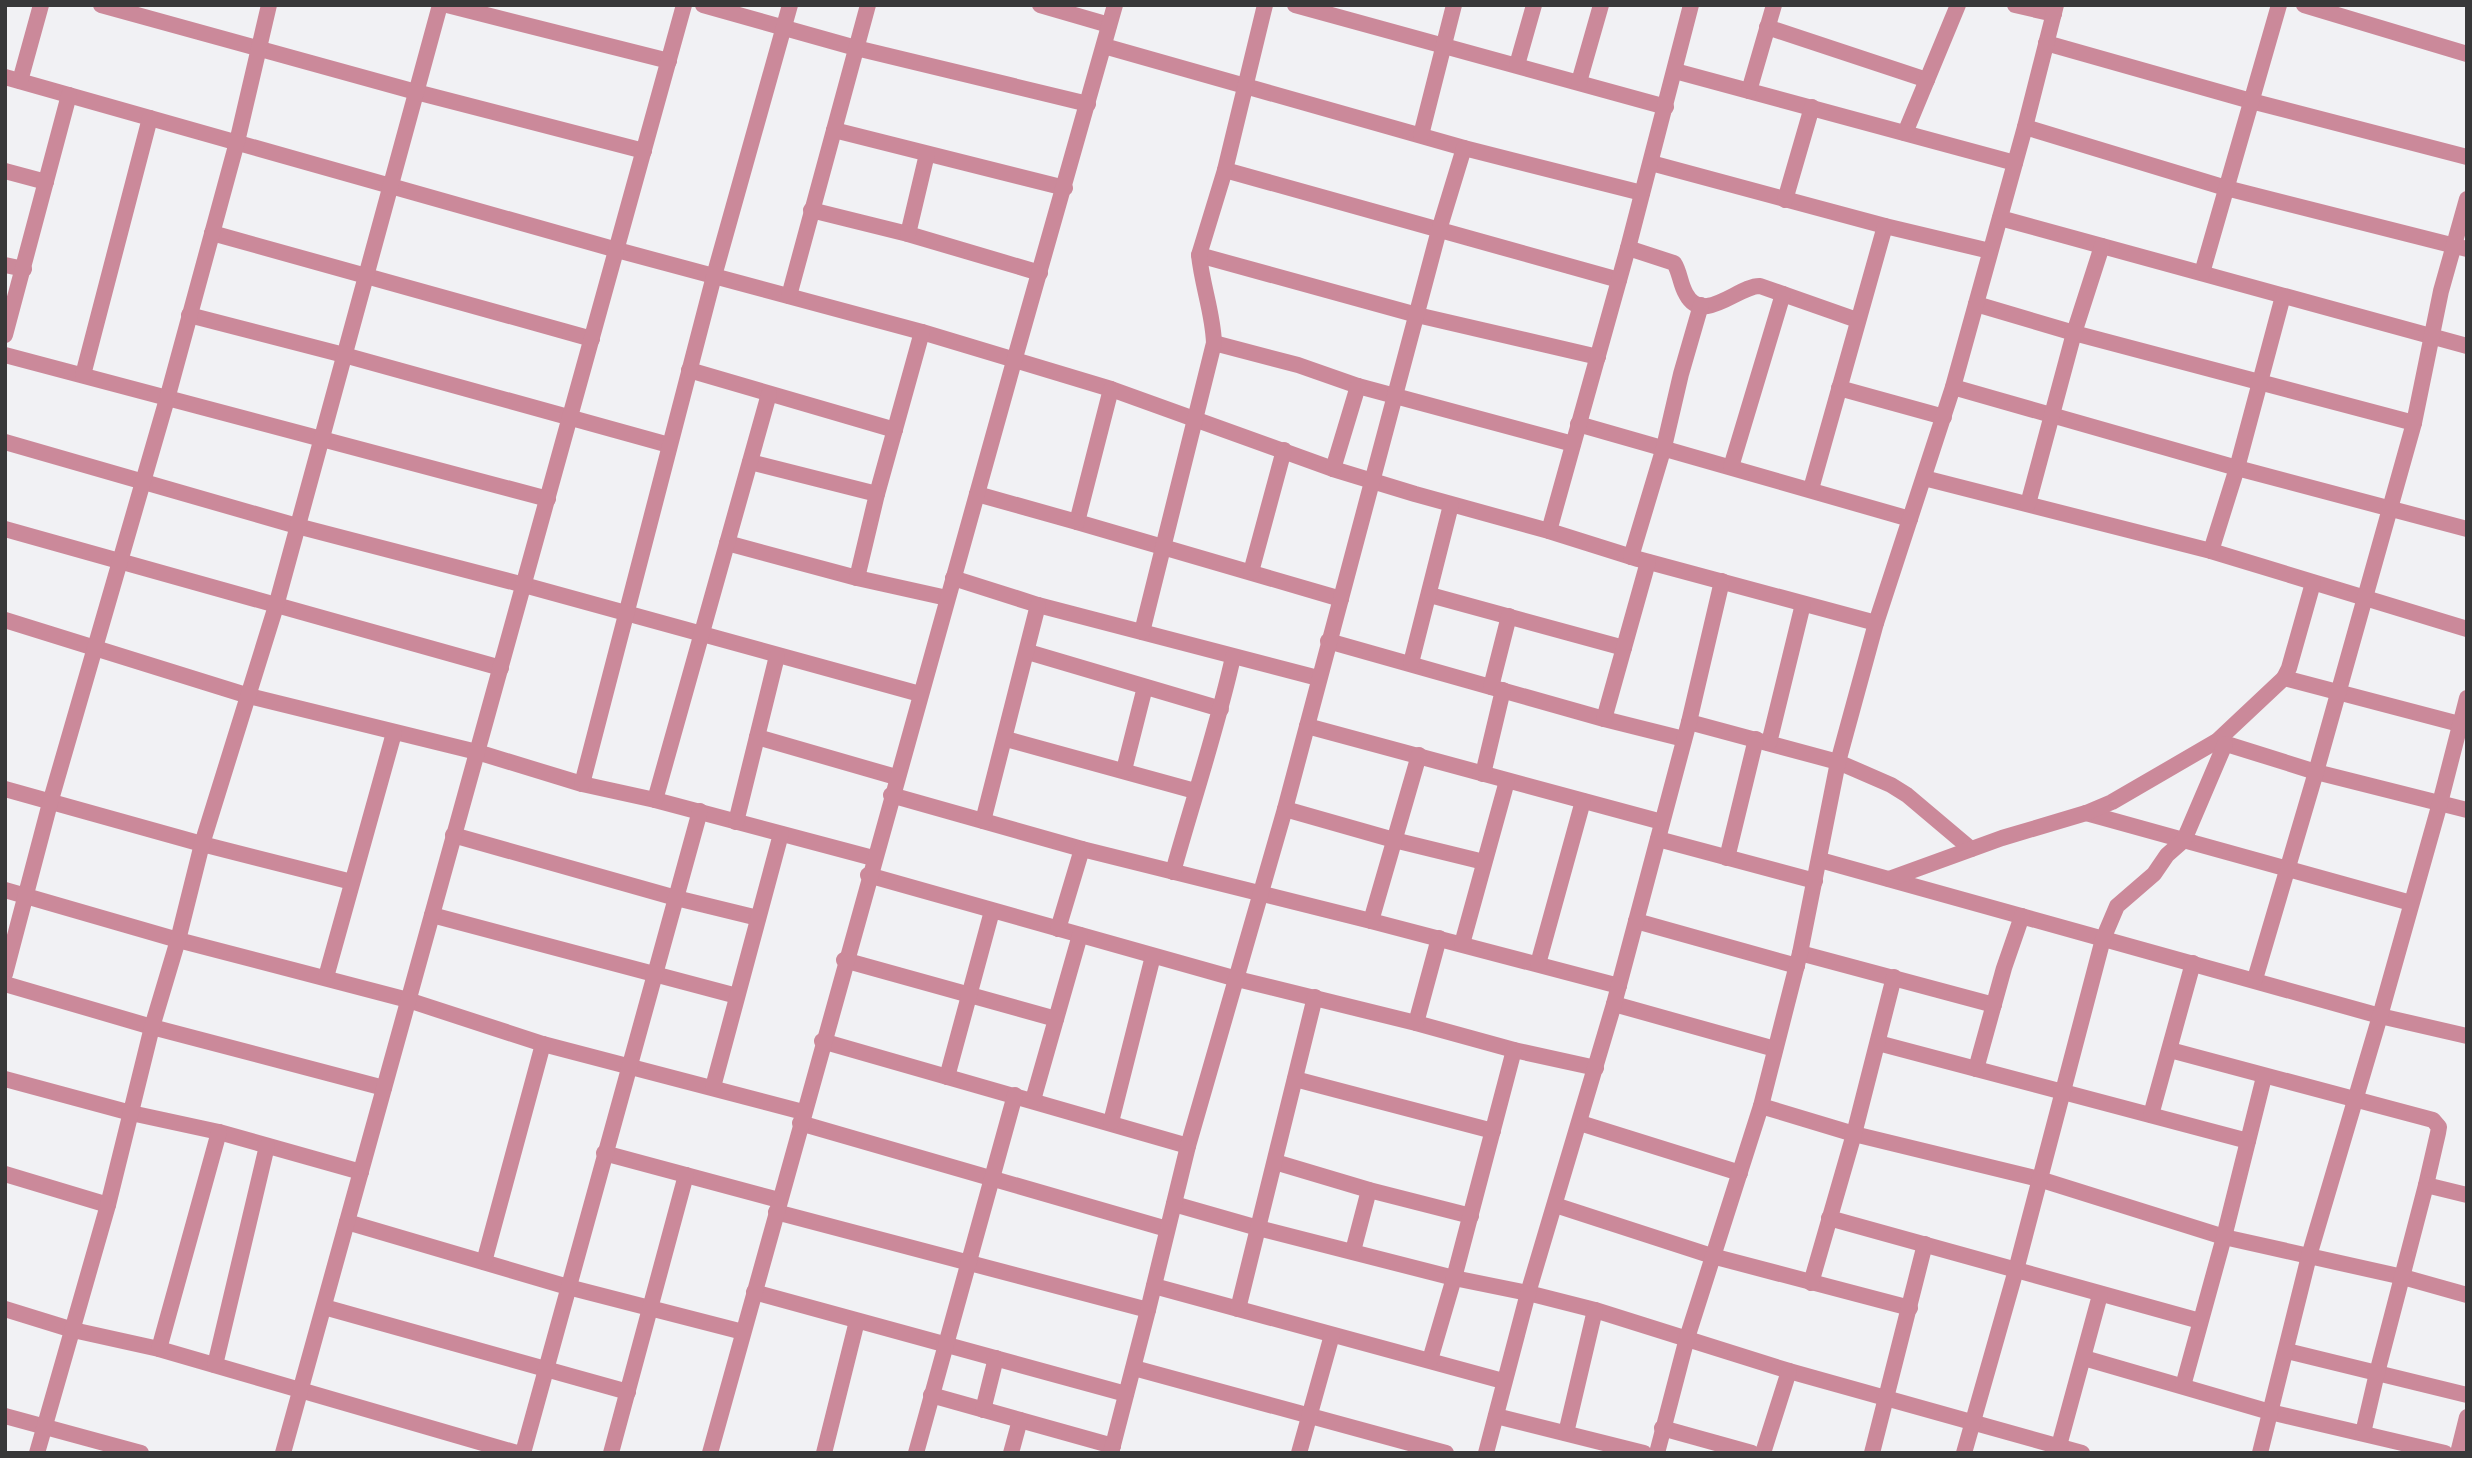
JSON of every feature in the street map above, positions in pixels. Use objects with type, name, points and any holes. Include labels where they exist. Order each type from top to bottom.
[{"type":"street","points":[[41,5],[12,79],[617,250],[922,332],[1111,389],[1333,469],[1451,505],[1549,531],[1648,562],[1876,623]]},
{"type":"street","points":[[101,5],[416,92],[644,151]]},
{"type":"street","points":[[5,974],[50,803],[167,399],[237,142],[269,5]]},
{"type":"street","points":[[37,1453],[108,1205],[152,1027],[178,940],[202,844],[276,606],[440,5]]},
{"type":"street","points":[[447,5],[669,61]]},
{"type":"street","points":[[283,1453],[684,5]]},
{"type":"street","points":[[703,5],[856,48],[1088,104]]},
{"type":"street","points":[[582,784],[714,276],[790,5]]},
{"type":"street","points":[[789,296],[867,5]]},
{"type":"street","points":[[1040,5],[1109,24]]},
{"type":"street","points":[[710,1453],[844,960],[1115,5]]},
{"type":"street","points":[[1142,632],[1214,343],[1212,313],[1200,270],[1199,256],[1225,170],[1265,5]]},
{"type":"street","points":[[1295,5],[1666,107]]},
{"type":"street","points":[[1421,135],[1454,5]]},
{"type":"street","points":[[1517,65],[1534,5]]},
{"type":"street","points":[[1579,82],[1601,5]]},
{"type":"street","points":[[1549,531],[1651,163],[1691,5]]},
{"type":"street","points":[[1749,91],[1774,5]]},
{"type":"street","points":[[1905,133],[1958,5]]},
{"type":"street","points":[[1657,1453],[1686,1338],[1761,1106],[1798,959],[1838,762],[1876,623],[1944,417],[2055,10],[2015,5]]},
{"type":"street","points":[[2202,273],[2279,5]]},
{"type":"street","points":[[2304,5],[2467,54]]},
{"type":"street","points":[[1767,27],[1927,80]]},
{"type":"street","points":[[2046,43],[2251,101],[2467,157]]},
{"type":"street","points":[[1104,46],[1246,84],[1464,148],[1642,193]]},
{"type":"street","points":[[1675,71],[2015,163]]},
{"type":"street","points":[[5,335],[69,95]]},
{"type":"street","points":[[1785,200],[1812,107]]},
{"type":"street","points":[[83,374],[150,118]]},
{"type":"street","points":[[2025,127],[2226,188],[2461,247]]},
{"type":"street","points":[[834,130],[1065,188]]},
{"type":"street","points":[[932,1395],[1112,1449],[1188,1146],[1285,808],[1439,230],[1464,148]]},
{"type":"street","points":[[908,234],[927,154]]},
{"type":"street","points":[[1651,163],[1885,226],[1990,251]]},
{"type":"street","points":[[1225,170],[1619,280]]},
{"type":"street","points":[[5,171],[46,182]]},
{"type":"street","points":[[2255,979],[2414,423],[2441,291],[2461,247],[2467,199]]},
{"type":"street","points":[[811,210],[908,234],[1040,273]]},
{"type":"street","points":[[2000,218],[2467,346]]},
{"type":"street","points":[[1811,489],[1885,226]]},
{"type":"street","points":[[212,233],[592,339]]},
{"type":"street","points":[[2028,505],[2074,333],[2102,246]]},
{"type":"street","points":[[1628,248],[1674,263],[1686,295],[1701,305],[1715,305],[1755,286],[1771,288],[1857,320]]},
{"type":"street","points":[[1199,256],[1417,315],[1598,357]]},
{"type":"street","points":[[5,265],[24,269]]},
{"type":"street","points":[[1731,467],[1783,294]]},
{"type":"street","points":[[2211,551],[2237,468],[2283,296]]},
{"type":"street","points":[[1976,304],[2074,333],[2414,423]]},
{"type":"street","points":[[1631,557],[1664,447],[1701,305]]},
{"type":"street","points":[[189,315],[669,445]]},
{"type":"street","points":[[857,578],[877,494],[922,332]]},
{"type":"street","points":[[1214,343],[1298,365],[1395,397],[1573,444]]},
{"type":"street","points":[[5,355],[548,499]]},
{"type":"street","points":[[689,370],[895,430]]},
{"type":"street","points":[[1333,469],[1358,386]]},
{"type":"street","points":[[1952,387],[2237,468],[2467,529]]},
{"type":"street","points":[[1839,388],[1944,417]]},
{"type":"street","points":[[1077,522],[1111,389]]},
{"type":"street","points":[[655,800],[769,394]]},
{"type":"street","points":[[1578,424],[1910,519]]},
{"type":"street","points":[[5,442],[297,526],[524,585],[919,694]]},
{"type":"street","points":[[1251,572],[1284,450]]},
{"type":"street","points":[[750,462],[877,494]]},
{"type":"street","points":[[1924,478],[2211,551],[2467,629]]},
{"type":"street","points":[[977,494],[1341,598]]},
{"type":"street","points":[[1411,663],[1451,505]]},
{"type":"street","points":[[5,529],[501,668]]},
{"type":"street","points":[[727,543],[857,578],[947,598]]},
{"type":"street","points":[[1604,719],[1648,562]]},
{"type":"street","points":[[953,578],[1038,605],[1318,678]]},
{"type":"street","points":[[1486,1453],[1528,1293],[1619,986],[1689,722],[1722,581]]},
{"type":"street","points":[[1889,879],[1971,849],[2086,813],[2124,796],[2220,743],[2284,678],[2313,583]]},
{"type":"street","points":[[1430,595],[1624,648]]},
{"type":"street","points":[[1727,858],[1803,604]]},
{"type":"street","points":[[983,821],[1038,605]]},
{"type":"street","points":[[1483,774],[1509,616]]},
{"type":"street","points":[[5,620],[96,646],[249,696],[477,752],[582,784],[700,811],[873,858]]},
{"type":"street","points":[[1328,641],[1684,739]]},
{"type":"street","points":[[1028,652],[1221,709]]},
{"type":"street","points":[[736,822],[777,656]]},
{"type":"street","points":[[1173,872],[1234,657]]},
{"type":"street","points":[[2284,678],[2463,725]]},
{"type":"street","points":[[1124,770],[1145,687]]},
{"type":"street","points":[[2260,1453],[2309,1256],[2463,725],[2467,698]]},
{"type":"street","points":[[1689,722],[1838,762],[1899,789],[1971,849]]},
{"type":"street","points":[[1307,726],[1662,822]]},
{"type":"street","points":[[326,977],[394,733]]},
{"type":"street","points":[[757,737],[896,777]]},
{"type":"street","points":[[1006,739],[1195,791]]},
{"type":"street","points":[[2220,743],[2316,772],[2467,810]]},
{"type":"street","points":[[1964,1453],[2016,1270],[2103,939],[2117,906],[2157,870],[2167,855],[2184,840],[2220,743]]},
{"type":"street","points":[[1371,921],[1419,755]]},
{"type":"street","points":[[1462,944],[1507,781]]},
{"type":"street","points":[[5,789],[202,844],[352,882]]},
{"type":"street","points":[[891,795],[1082,849],[1619,986]]},
{"type":"street","points":[[1538,964],[1583,802]]},
{"type":"street","points":[[1285,808],[1394,840],[1484,862]]},
{"type":"street","points":[[523,1453],[700,811]]},
{"type":"street","points":[[2086,813],[2411,903]]},
{"type":"street","points":[[713,1087],[781,834]]},
{"type":"street","points":[[453,835],[676,898],[758,918]]},
{"type":"street","points":[[1658,839],[1815,881]]},
{"type":"street","points":[[1058,929],[1082,849]]},
{"type":"street","points":[[1820,860],[2380,1016],[2467,1036]]},
{"type":"street","points":[[868,875],[1237,979],[1514,1050],[1596,1068]]},
{"type":"street","points":[[5,890],[178,940],[408,1000],[543,1044],[713,1087],[991,1178],[1167,1229]]},
{"type":"street","points":[[947,1077],[992,911]]},
{"type":"street","points":[[432,915],[737,996]]},
{"type":"street","points":[[1976,1069],[2022,916]]},
{"type":"street","points":[[1636,921],[1798,959],[1894,977],[1994,1005]]},
{"type":"street","points":[[1033,1100],[1080,935]]},
{"type":"street","points":[[1416,1023],[1438,938]]},
{"type":"street","points":[[1111,1122],[1153,956]]},
{"type":"street","points":[[844,960],[1056,1019]]},
{"type":"street","points":[[2151,1115],[2193,963]]},
{"type":"street","points":[[1811,1283],[1854,1134],[1894,977]]},
{"type":"street","points":[[5,984],[152,1027],[384,1088]]},
{"type":"street","points":[[1238,1309],[1315,997]]},
{"type":"street","points":[[1614,1004],[1775,1049]]},
{"type":"street","points":[[822,1041],[1188,1146]]},
{"type":"street","points":[[1878,1043],[2248,1142]]},
{"type":"street","points":[[484,1262],[543,1044]]},
{"type":"street","points":[[1430,1360],[1514,1050]]},
{"type":"street","points":[[2170,1050],[2437,1123],[2438,1133],[2426,1185],[2376,1373],[2363,1433]]},
{"type":"street","points":[[2183,1386],[2264,1077]]},
{"type":"street","points":[[5,1079],[131,1113],[219,1132],[361,1172]]},
{"type":"street","points":[[1295,1079],[1493,1131]]},
{"type":"street","points":[[916,1453],[1015,1095]]},
{"type":"street","points":[[1761,1106],[1854,1134],[2039,1180],[2224,1237],[2403,1277],[2467,1296]]},
{"type":"street","points":[[1580,1123],[1740,1173]]},
{"type":"street","points":[[159,1349],[219,1132]]},
{"type":"street","points":[[215,1365],[267,1146]]},
{"type":"street","points":[[604,1153],[686,1175],[778,1206],[969,1263],[1149,1310]]},
{"type":"street","points":[[1275,1161],[1369,1190],[1471,1216]]},
{"type":"street","points":[[5,1174],[108,1205]]},
{"type":"street","points":[[611,1453],[686,1175]]},
{"type":"street","points":[[2426,1185],[2467,1195]]},
{"type":"street","points":[[1353,1251],[1369,1190]]},
{"type":"street","points":[[1174,1204],[1454,1278],[1595,1310],[1789,1371],[1973,1421],[2057,1450],[2082,1453]]},
{"type":"street","points":[[1555,1205],[1712,1255],[1910,1308]]},
{"type":"street","points":[[1829,1218],[2200,1321]]},
{"type":"street","points":[[347,1222],[568,1287],[743,1332]]},
{"type":"street","points":[[1872,1453],[1925,1244]]},
{"type":"street","points":[[1154,1286],[1503,1381]]},
{"type":"street","points":[[754,1292],[1126,1394]]},
{"type":"street","points":[[2057,1450],[2100,1295]]},
{"type":"street","points":[[324,1307],[628,1392]]},
{"type":"street","points":[[5,1310],[73,1330],[159,1349],[517,1453]]},
{"type":"street","points":[[1566,1433],[1595,1310]]},
{"type":"street","points":[[824,1453],[857,1321]]},
{"type":"street","points":[[1299,1453],[1332,1335]]},
{"type":"street","points":[[2287,1351],[2467,1395]]},
{"type":"street","points":[[984,1410],[996,1358]]},
{"type":"street","points":[[2084,1358],[2270,1412],[2445,1453]]},
{"type":"street","points":[[1134,1368],[1446,1453]]},
{"type":"street","points":[[1763,1453],[1789,1371]]},
{"type":"street","points":[[5,1416],[141,1453]]},
{"type":"street","points":[[1496,1416],[1644,1453]]},
{"type":"street","points":[[2458,1453],[2467,1417]]},
{"type":"street","points":[[1011,1453],[1020,1420]]},
{"type":"street","points":[[1662,1428],[1752,1453]]}]
